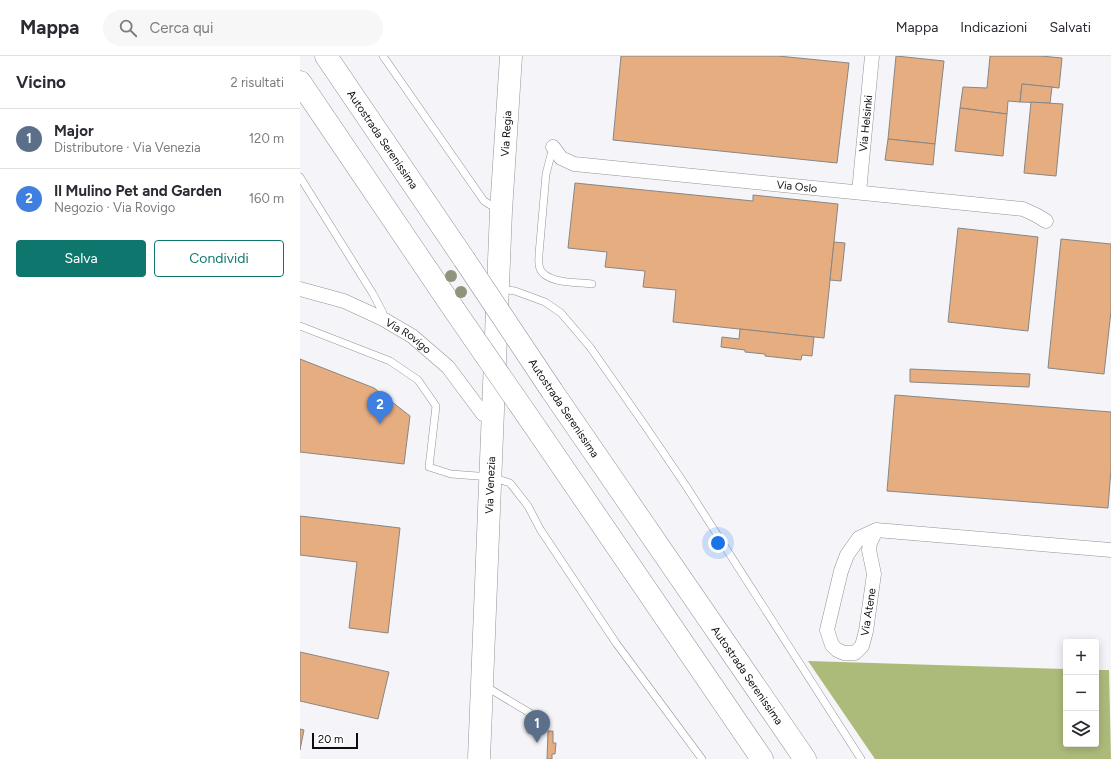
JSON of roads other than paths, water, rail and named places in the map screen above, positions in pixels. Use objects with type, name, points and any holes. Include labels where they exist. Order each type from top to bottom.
[{"type":"main road","name":"Autostrada Serenissima","points":[[326,56],[552,391],[805,759]]},
{"type":"main road","name":"Via Regia","points":[[501,211],[511,56]]},
{"type":"main road","points":[[300,82],[762,759]]},
{"type":"main road","name":"Via Venezia","points":[[479,759],[501,211]]},
{"type":"street","name":"Via Helsinki","points":[[859,192],[872,56]]},
{"type":"street","name":"Via Oslo","points":[[553,147],[562,158],[574,164],[1022,209],[1046,221]]},
{"type":"street","name":"Via Rovigo","points":[[300,289],[344,301],[383,319],[412,336],[448,367],[483,414],[492,415]]},
{"type":"street","name":"Via Atene","points":[[876,530],[870,544],[874,574],[866,631],[862,646],[854,653],[844,653],[837,650],[832,645],[827,630],[841,571],[847,555],[859,538],[876,530]]},
{"type":"street","points":[[876,530],[1111,550]]},
{"type":"lane","points":[[383,56],[484,201],[501,211]]},
{"type":"lane","points":[[553,147],[546,174],[539,254],[540,270],[553,280],[592,284]]},
{"type":"lane","points":[[300,177],[373,294],[382,313],[383,319]]},
{"type":"lane","points":[[497,289],[515,291],[545,302],[561,312],[590,347],[686,486],[861,759]]},
{"type":"lane","points":[[300,326],[390,361],[418,380],[436,406],[429,467],[451,474],[491,477],[510,483],[528,506],[540,529],[616,643],[702,759]]},
{"type":"lane","points":[[482,685],[530,713],[530,730]]},
{"type":"place","name":"Il Mulino Pet and Garden","points":[[380,424]]},
{"type":"place","name":"Major","points":[[537,743]]}]
